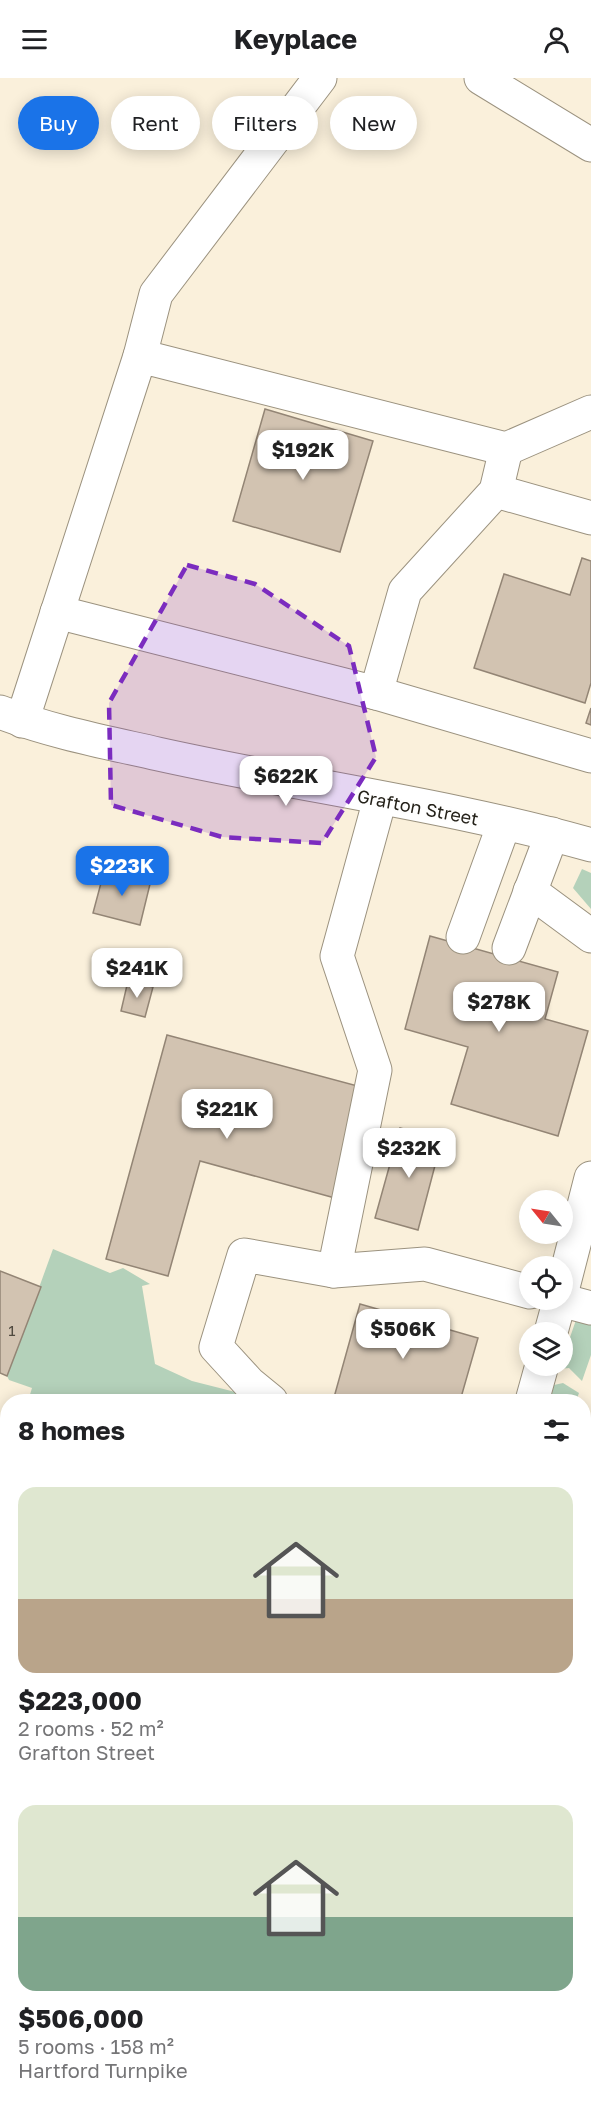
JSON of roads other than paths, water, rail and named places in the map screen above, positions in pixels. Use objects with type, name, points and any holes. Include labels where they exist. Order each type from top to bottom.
[{"type":"street","points":[[11,716],[57,612],[141,356],[156,294],[320,78]]},
{"type":"street","points":[[481,78],[591,145]]},
{"type":"street","points":[[141,356],[506,449],[591,412]]},
{"type":"street","points":[[376,693],[405,591],[496,491],[506,449]]},
{"type":"street","points":[[496,491],[591,518]]},
{"type":"street","points":[[57,612],[376,693],[590,753]]},
{"type":"street","name":"Grafton Street","points":[[11,716],[55,731],[240,773],[504,824],[591,845]]},
{"type":"street","points":[[334,1271],[375,1070],[337,956],[380,799]]},
{"type":"street","points":[[464,937],[504,824]]},
{"type":"street","points":[[509,948],[552,834]]},
{"type":"street","points":[[530,891],[591,936]]},
{"type":"street","points":[[571,1256],[591,1178]]},
{"type":"street","points":[[262,1394],[249,1383],[216,1347],[244,1255],[334,1271],[425,1264],[519,1289]]},
{"type":"street","points":[[573,1303],[591,1308]]},
{"type":"street","points":[[534,1394],[539,1376]]}]
